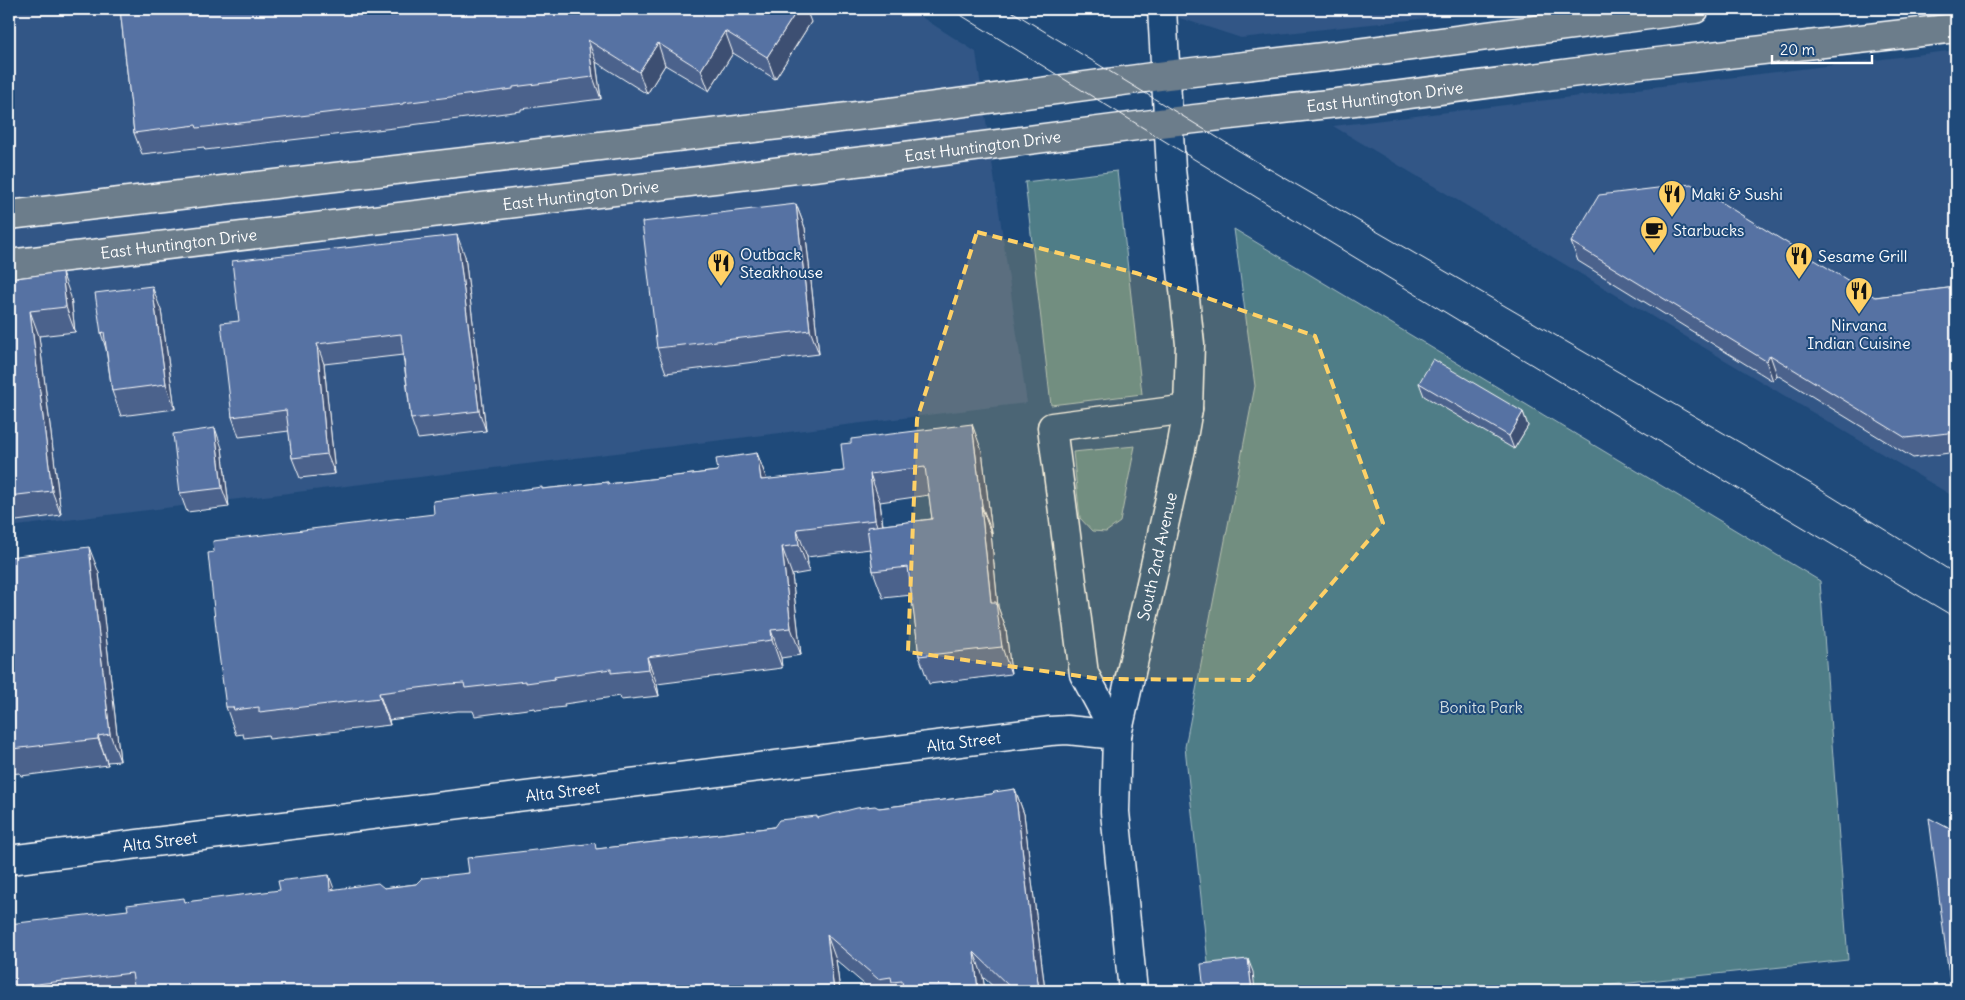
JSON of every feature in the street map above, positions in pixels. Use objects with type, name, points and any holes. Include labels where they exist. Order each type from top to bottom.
[{"type":"main road","points":[[9,215],[891,112],[1166,75],[1357,53],[1695,9]]},
{"type":"main road","name":"East Huntington Drive","points":[[9,264],[897,157],[1168,122],[1355,101],[1632,65],[1956,28]]},
{"type":"street","name":"South 2nd Avenue","points":[[1133,991],[1115,812],[1117,734],[1181,449],[1188,409],[1190,344],[1171,174],[1162,9]]},
{"type":"street","points":[[1117,734],[1084,674],[1052,427],[1188,409]]},
{"type":"street","name":"Alta Street","points":[[9,860],[1050,731],[1067,730],[1117,734]]},
{"type":"highlighted area","points":[[977,232],[1136,273],[1315,336],[1383,523],[1250,680],[1101,679],[908,652],[917,419]]},
{"type":"shaded area","points":[[9,9],[909,9],[976,52],[1027,403],[9,527]]},
{"type":"shaded area","points":[[1152,9],[1512,9],[1241,38]]},
{"type":"shaded area","points":[[1956,50],[1956,498],[1333,126]]},
{"type":"green space","points":[[1117,171],[1142,394],[1051,405],[1025,182]]},
{"type":"green space","name":"Bonita Park","points":[[1234,229],[1820,581],[1848,960],[1554,991],[1211,991],[1185,747],[1255,386]]},
{"type":"green space","points":[[1135,446],[1120,522],[1106,532],[1092,531],[1080,518],[1073,452]]},
{"type":"building","points":[[120,9],[798,9],[767,57],[725,31],[701,70],[658,43],[639,72],[588,40],[593,77],[403,104],[197,128],[196,125],[134,133]]},
{"type":"building","points":[[1691,184],[1875,297],[1956,287],[1956,432],[1906,438],[1770,355],[1766,361],[1571,242],[1599,195]]},
{"type":"building","points":[[796,204],[810,330],[657,348],[642,222]]},
{"type":"building","points":[[457,235],[479,411],[411,419],[401,334],[317,344],[327,454],[292,458],[286,410],[232,417],[221,323],[239,321],[232,261]]},
{"type":"building","points":[[62,272],[66,307],[30,311],[52,491],[9,496],[9,279]]},
{"type":"building","points":[[152,286],[166,384],[112,391],[104,332],[101,333],[95,293]]},
{"type":"building","points":[[1433,359],[1523,412],[1509,436],[1419,383]]},
{"type":"building","points":[[972,424],[991,602],[996,602],[1002,647],[919,656],[908,567],[873,571],[867,527],[932,519],[925,467],[870,474],[875,520],[797,529],[799,545],[782,547],[791,628],[771,630],[772,640],[647,657],[649,669],[611,673],[611,669],[526,683],[526,681],[465,688],[464,683],[449,684],[379,693],[380,698],[259,712],[259,707],[234,710],[233,707],[226,707],[208,553],[214,552],[213,541],[434,514],[433,501],[542,487],[542,489],[608,482],[608,484],[718,471],[716,459],[757,453],[761,480],[844,471],[841,444],[851,443],[851,439]]},
{"type":"building","points":[[215,428],[222,488],[180,493],[173,434]]},
{"type":"building","points":[[89,547],[110,734],[98,736],[98,739],[12,749],[9,746],[9,557]]},
{"type":"building","points":[[1015,789],[1039,991],[1014,991],[974,952],[978,991],[938,991],[938,988],[924,988],[922,985],[903,988],[902,981],[892,982],[891,977],[878,979],[827,935],[834,991],[135,991],[132,973],[11,987],[9,924],[128,910],[127,905],[184,898],[185,902],[280,890],[278,881],[329,875],[330,890],[378,883],[384,888],[416,884],[422,878],[469,873],[467,858],[595,843],[596,849],[704,836],[774,827],[779,820],[817,816],[817,818],[857,808],[875,806],[879,808],[992,794],[994,792]]},
{"type":"building","points":[[1929,818],[1956,832],[1956,991],[1951,991]]},
{"type":"building","points":[[1248,959],[1252,991],[1204,991],[1201,964]]},
{"type":"tram line","points":[[951,9],[1452,316],[1956,618]]},
{"type":"tram line","points":[[1008,9],[1259,163],[1813,485],[1956,574]]},
{"type":"place","name":"Maki & Sushi","points":[[1672,218]]},
{"type":"place","name":"Starbucks","points":[[1654,254]]},
{"type":"place","name":"Sesame Grill","points":[[1799,280]]},
{"type":"place","name":"Outback Steakhouse","points":[[721,287]]},
{"type":"place","name":"Nirvana Indian Cuisine","points":[[1859,315]]}]
